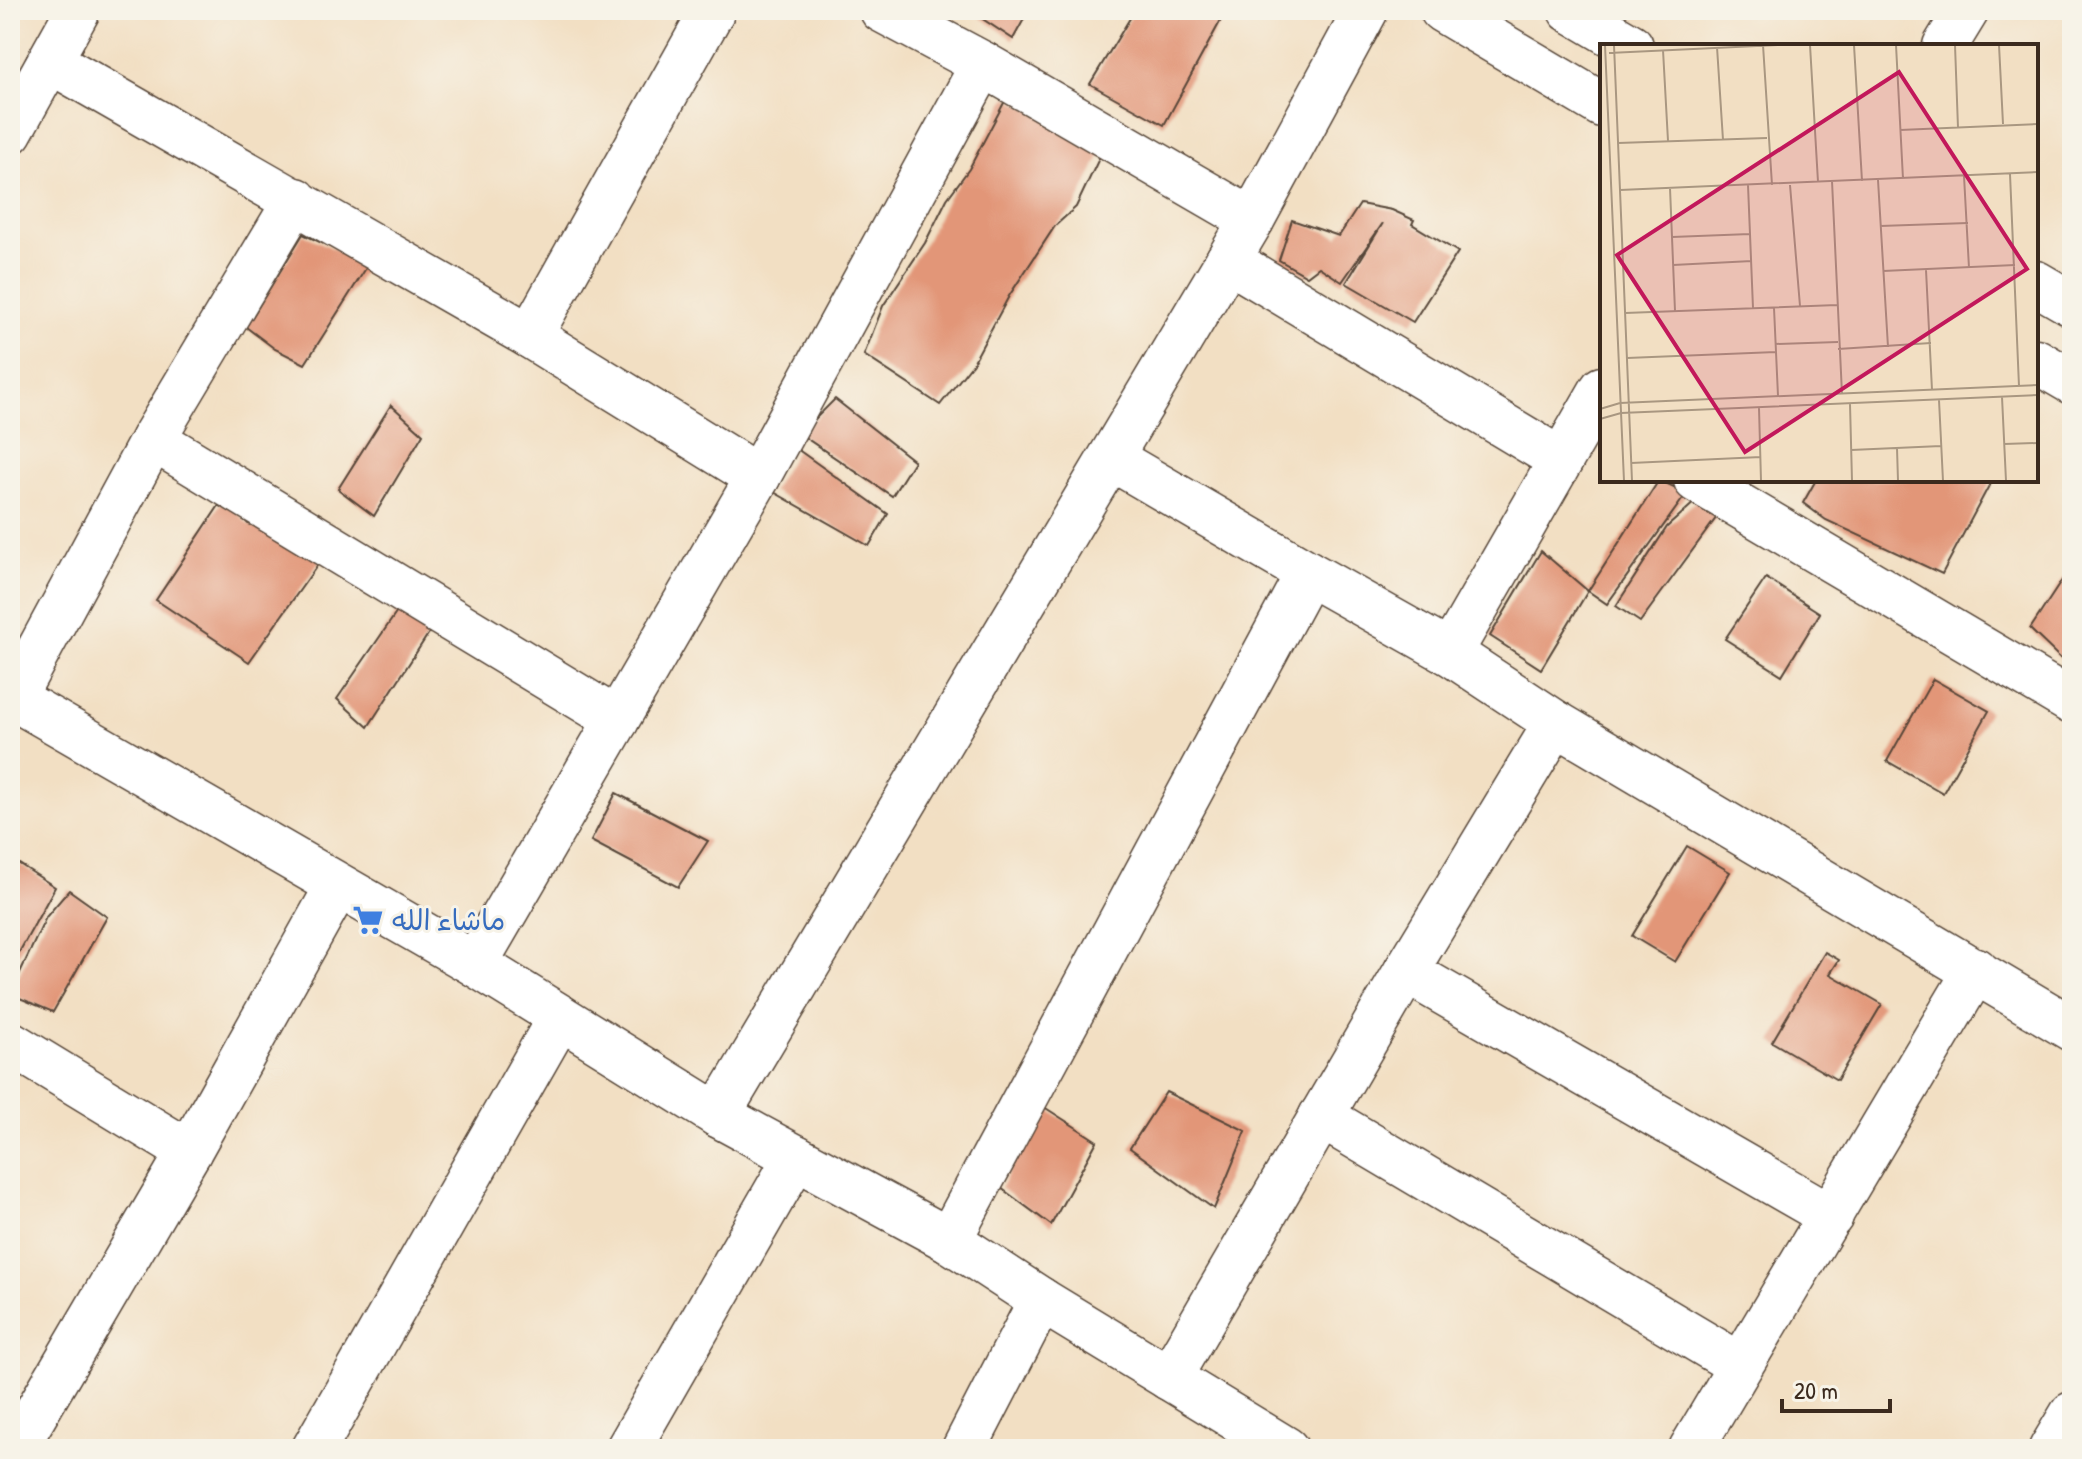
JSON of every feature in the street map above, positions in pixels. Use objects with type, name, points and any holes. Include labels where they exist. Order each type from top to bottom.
[{"type":"street","points":[[10,132],[78,10]]},
{"type":"street","points":[[530,336],[713,10]]},
{"type":"street","points":[[882,10],[983,64],[1252,220]]},
{"type":"street","points":[[718,1115],[1252,220],[1366,10]]},
{"type":"street","points":[[1442,10],[1600,104]]},
{"type":"street","points":[[1570,10],[1628,44]]},
{"type":"street","points":[[1946,44],[1967,10]]},
{"type":"street","points":[[50,61],[530,336],[758,477]]},
{"type":"street","points":[[475,964],[758,477],[983,64]]},
{"type":"street","points":[[296,200],[153,439],[11,697],[475,964],[718,1115],[949,1240],[1041,1300],[1286,1449]]},
{"type":"street","points":[[1228,260],[1561,460]]},
{"type":"street","points":[[2038,284],[2072,304]]},
{"type":"street","points":[[2038,362],[2072,382]]},
{"type":"street","points":[[1450,653],[1561,460],[1597,410]]},
{"type":"street","points":[[153,439],[617,720]]},
{"type":"street","points":[[1111,458],[1450,653],[1556,723],[2072,1029]]},
{"type":"street","points":[[1699,482],[2072,702]]},
{"type":"street","points":[[949,1240],[1308,573]]},
{"type":"street","points":[[1169,1378],[1406,971],[1556,723]]},
{"type":"street","points":[[15,1449],[189,1152],[337,887]]},
{"type":"street","points":[[1691,1449],[1976,970]]},
{"type":"street","points":[[1406,971],[1831,1216]]},
{"type":"street","points":[[314,1449],[560,1017]]},
{"type":"street","points":[[10,1043],[189,1152]]},
{"type":"street","points":[[1321,1116],[1740,1365]]},
{"type":"street","points":[[628,1449],[796,1157]]},
{"type":"street","points":[[964,1449],[1041,1300]]},
{"type":"street","points":[[2051,1449],[2072,1414]]},
{"type":"building","points":[[969,10],[1029,10],[1013,39]]},
{"type":"building","points":[[1135,10],[1204,10],[1221,20],[1164,125],[1090,84]]},
{"type":"building","points":[[1007,97],[1104,148],[1076,207],[1055,226],[1009,296],[973,363],[940,405],[864,355],[883,306],[925,243],[947,199],[969,169]]},
{"type":"building","points":[[1360,204],[1392,210],[1414,220],[1412,224],[1458,252],[1413,322],[1346,283],[1383,223],[1342,282],[1319,267],[1307,276],[1279,260],[1292,220],[1339,236]]},
{"type":"building","points":[[303,234],[368,265],[305,364],[275,349],[246,327]]},
{"type":"building","points":[[835,399],[914,461],[892,496],[800,434]]},
{"type":"building","points":[[391,405],[423,434],[374,516],[338,489]]},
{"type":"building","points":[[797,449],[888,514],[869,546],[772,491]]},
{"type":"building","points":[[1658,482],[1687,493],[1607,604],[1588,591]]},
{"type":"building","points":[[1815,482],[1991,482],[1942,574],[1826,520],[1803,503]]},
{"type":"building","points":[[224,498],[248,524],[282,535],[321,560],[249,662],[156,600]]},
{"type":"building","points":[[1697,500],[1719,514],[1640,622],[1616,606],[1667,527]]},
{"type":"building","points":[[1541,551],[1588,591],[1541,669],[1490,636]]},
{"type":"building","points":[[2072,565],[2072,663],[2060,658],[2030,629]]},
{"type":"building","points":[[1766,578],[1820,613],[1782,675],[1725,639]]},
{"type":"building","points":[[401,606],[434,625],[368,727],[337,699]]},
{"type":"building","points":[[1933,679],[1989,711],[1943,793],[1887,761]]},
{"type":"building","points":[[616,793],[708,841],[678,887],[591,841]]},
{"type":"building","points":[[1687,846],[1730,872],[1675,962],[1632,936]]},
{"type":"building","points":[[10,858],[55,887],[10,969]]},
{"type":"building","points":[[69,890],[107,917],[53,1012],[10,994],[46,917]]},
{"type":"building","points":[[1825,952],[1839,960],[1830,974],[1882,1004],[1837,1080],[1772,1042]]},
{"type":"building","points":[[1166,1092],[1246,1131],[1214,1209],[1130,1148]]},
{"type":"building","points":[[1041,1105],[1097,1141],[1051,1225],[1001,1188]]},
{"type":"place","name":"ماشاء الله","points":[[368,920]]}]
